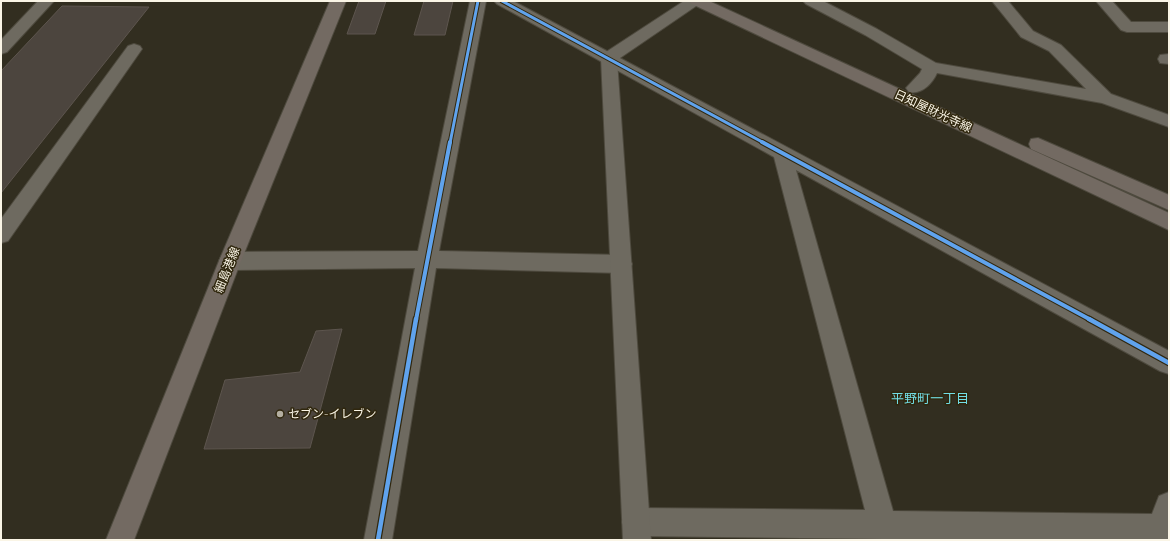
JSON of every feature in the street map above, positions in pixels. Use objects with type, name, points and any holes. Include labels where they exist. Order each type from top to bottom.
[{"type":"main road","name":"細島港線","points":[[120,540],[230,261],[338,1]]},
{"type":"main road","name":"日知屋財光寺線","points":[[697,1],[1169,222]]},
{"type":"main road","name":"日知屋財光寺線","points":[[724,1],[1169,203]]},
{"type":"street","points":[[1,49],[46,1]]},
{"type":"street","points":[[378,540],[427,259],[478,1]]},
{"type":"street","points":[[502,1],[782,152],[1169,364]]},
{"type":"street","points":[[609,58],[694,1]]},
{"type":"street","points":[[811,1],[871,32],[931,67],[1105,98],[1169,122]]},
{"type":"street","points":[[1000,1],[1027,34],[1055,48],[1105,98]]},
{"type":"street","points":[[1104,1],[1127,27],[1169,27]]},
{"type":"street","points":[[1,235],[134,49]]},
{"type":"street","points":[[609,58],[636,531],[883,524],[1166,525]]},
{"type":"street","points":[[915,88],[928,75],[931,67]]},
{"type":"street","points":[[782,152],[883,524]]},
{"type":"street","points":[[230,261],[427,259],[621,264]]},
{"type":"building","points":[[359,1],[386,1],[375,34],[347,34]]},
{"type":"building","points":[[424,1],[453,1],[445,35],[414,35]]},
{"type":"building","points":[[62,6],[149,7],[1,193],[1,71]]},
{"type":"building","points":[[342,329],[310,448],[204,449],[225,380],[300,372],[316,331]]},
{"type":"cycle path","points":[[378,540],[427,259],[478,1]]},
{"type":"cycle path","points":[[502,1],[1169,363]]},
{"type":"place","name":"セブン-イレブン","points":[[280,414]]},
{"type":"district","name":"平野町一丁目","points":[[930,398]]}]
